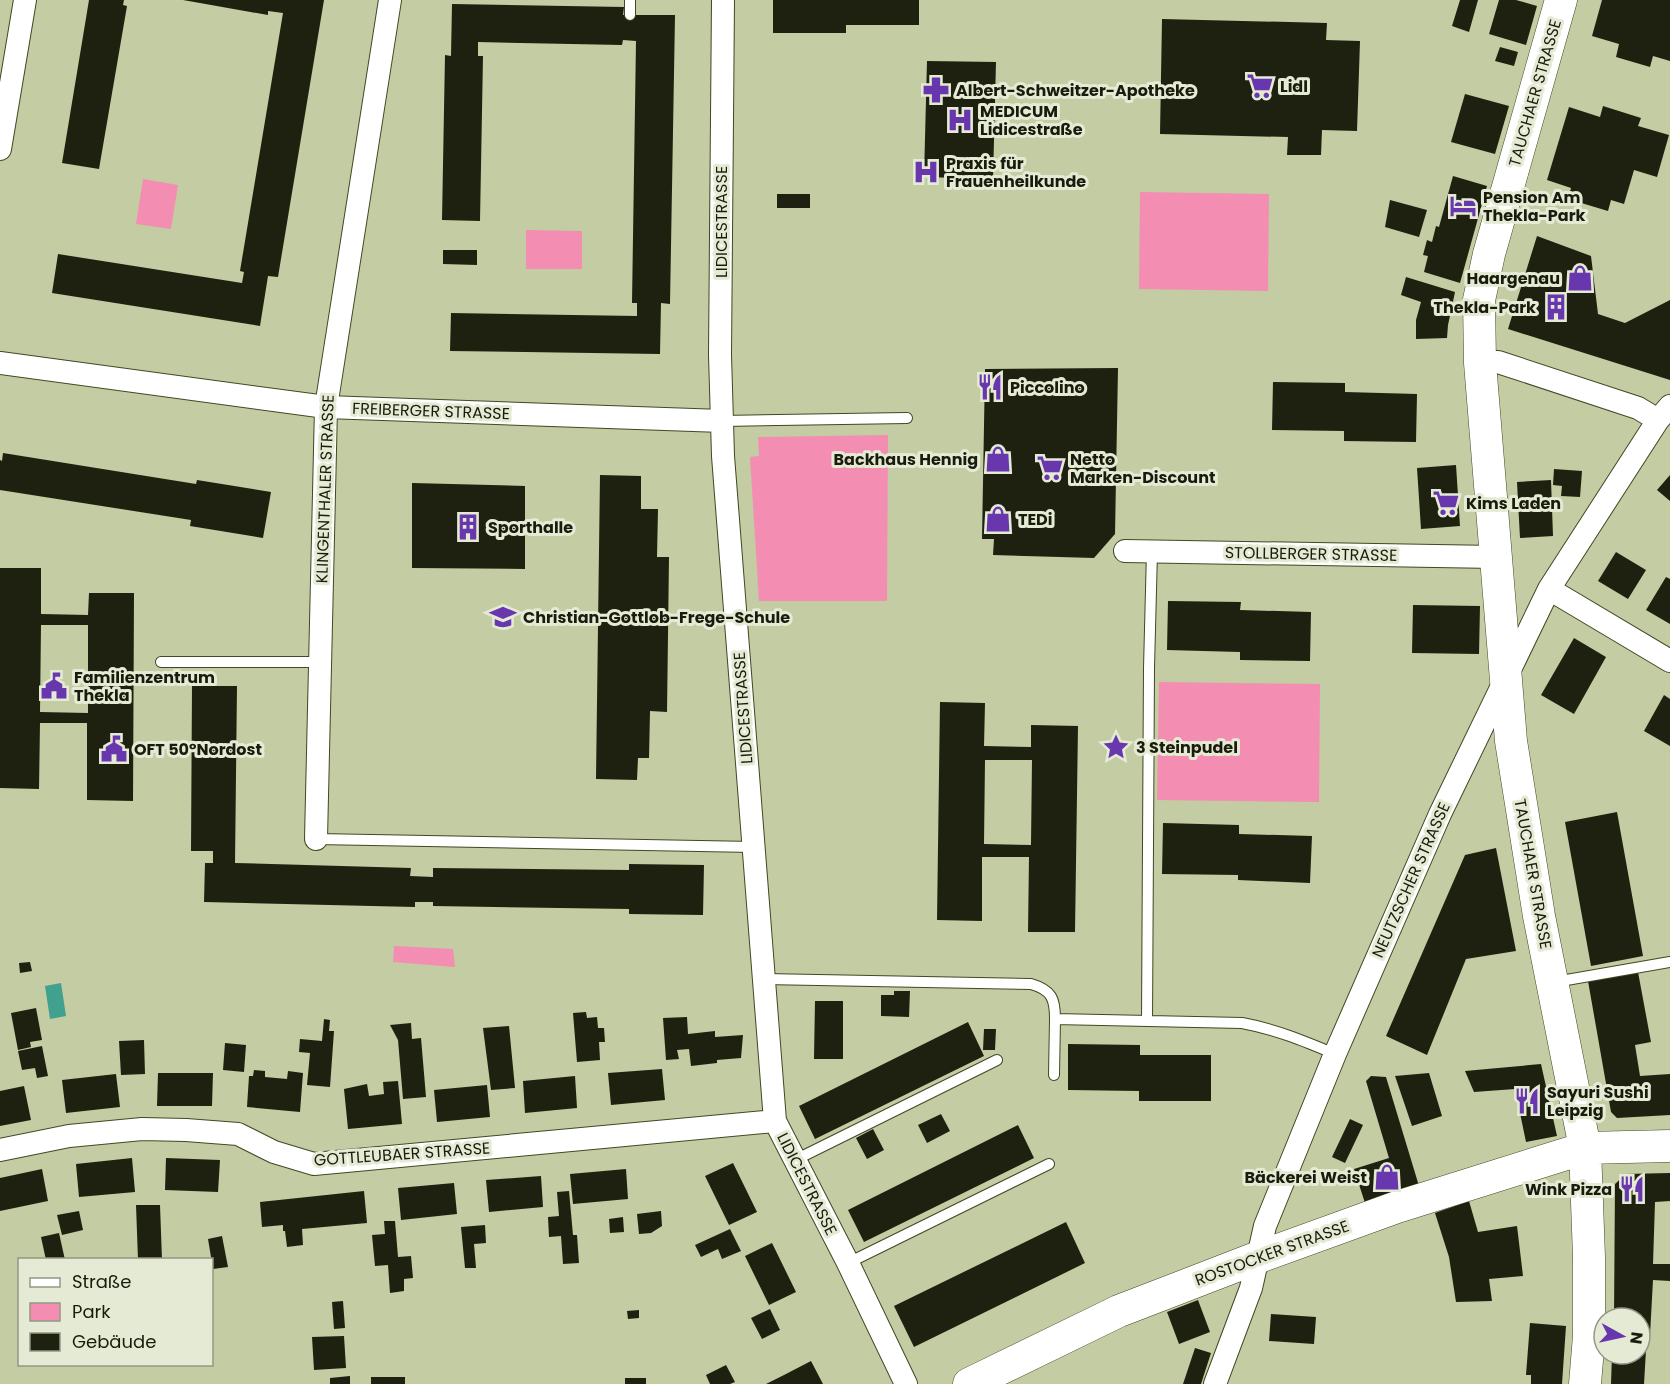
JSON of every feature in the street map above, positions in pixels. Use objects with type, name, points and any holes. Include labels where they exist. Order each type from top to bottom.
[{"type":"main road","name":"TAUCHAER STRASSE","points":[[1561,0],[1489,254],[1479,300],[1480,363],[1511,741],[1521,812],[1585,1148],[1589,1291],[1589,1336],[1585,1384]]},
{"type":"main road","name":"ROSTOCKER STRASSE","points":[[969,1384],[1119,1311],[1259,1257],[1418,1200],[1585,1148],[1670,1146]]},
{"type":"street","points":[[0,149],[25,0]]},
{"type":"street","name":"KLINGENTHALER STRASSE","points":[[316,839],[326,407],[390,0]]},
{"type":"street","name":"LIDICESTRASSE","points":[[723,0],[720,217],[722,421],[775,1121],[848,1263],[906,1384]]},
{"type":"street","points":[[1480,363],[1498,362],[1638,408],[1666,412]]},
{"type":"street","name":"FREIBERGER STRASSE","points":[[0,363],[326,407],[722,421]]},
{"type":"street","name":"NEUTZSCHER STRASSE","points":[[1215,1384],[1251,1288],[1265,1226],[1335,1054],[1440,814],[1550,589],[1666,412]]},
{"type":"street","name":"STOLLBERGER STRASSE","points":[[1125,551],[1496,557]]},
{"type":"street","points":[[1550,589],[1670,661]]},
{"type":"street","name":"GOTTLEUBAER STRASSE","points":[[0,1150],[69,1136],[142,1129],[186,1130],[238,1134],[274,1152],[314,1164],[775,1121]]},
{"type":"lane","points":[[630,0],[630,15]]},
{"type":"lane","points":[[722,421],[907,418]]},
{"type":"lane","points":[[1147,1021],[1152,551]]},
{"type":"lane","points":[[160,662],[320,662]]},
{"type":"lane","points":[[316,839],[754,847]]},
{"type":"lane","points":[[1552,982],[1670,962]]},
{"type":"lane","points":[[764,980],[1031,984],[1044,988],[1053,998],[1055,1019],[1053,1075]]},
{"type":"lane","points":[[1055,1019],[1242,1023],[1269,1028],[1335,1054]]},
{"type":"lane","points":[[795,1160],[997,1060]]},
{"type":"lane","points":[[848,1263],[1048,1164]]},
{"type":"green space","points":[[143,179],[178,185],[171,229],[136,224]]},
{"type":"green space","points":[[1140,192],[1269,194],[1268,291],[1139,289]]},
{"type":"green space","points":[[526,230],[582,231],[582,269],[526,269]]},
{"type":"green space","points":[[888,435],[887,601],[759,601],[750,457],[759,456],[758,437]]},
{"type":"green space","points":[[1159,682],[1320,684],[1319,802],[1157,800]]},
{"type":"green space","points":[[394,946],[453,949],[455,967],[393,962]]},
{"type":"water","points":[[61,983],[66,1016],[50,1019],[45,986]]},
{"type":"building","points":[[89,0],[124,0],[123,5],[127,6],[99,169],[62,163]]},
{"type":"building","points":[[183,0],[324,0],[278,277],[268,276],[260,326],[52,293],[58,254],[242,283],[244,272],[240,271],[283,13],[268,11],[268,15]]},
{"type":"building","points":[[773,0],[919,0],[919,25],[846,25],[846,33],[773,33]]},
{"type":"building","points":[[1460,0],[1478,0],[1469,32],[1452,26]]},
{"type":"building","points":[[1499,0],[1516,0],[1537,6],[1526,45],[1489,34]]},
{"type":"building","points":[[1602,0],[1670,0],[1670,61],[1653,56],[1650,67],[1616,57],[1619,44],[1592,36]]},
{"type":"building","points":[[452,4],[624,7],[623,15],[675,15],[670,304],[661,303],[660,354],[450,351],[451,313],[637,316],[637,303],[632,303],[636,41],[623,40],[622,45],[478,42],[478,56],[483,56],[480,221],[442,220],[445,55],[451,56]]},
{"type":"building","name":"Lidl","points":[[1162,19],[1327,23],[1326,40],[1360,41],[1357,131],[1322,130],[1321,155],[1287,155],[1288,137],[1160,134]]},
{"type":"building","points":[[1500,47],[1518,52],[1514,66],[1495,61]]},
{"type":"building","name":"MEDICUM Lidicestraße","points":[[927,61],[996,62],[993,179],[924,177]]},
{"type":"building","points":[[1465,94],[1509,106],[1495,154],[1451,142]]},
{"type":"building","points":[[1603,106],[1641,118],[1638,126],[1669,135],[1657,177],[1634,170],[1624,204],[1611,200],[1608,211],[1568,199],[1571,188],[1547,180],[1569,107],[1600,117]]},
{"type":"building","points":[[1453,176],[1487,186],[1460,283],[1424,272],[1428,256],[1423,255],[1427,240],[1432,242],[1436,226],[1439,227]]},
{"type":"building","points":[[777,194],[810,194],[810,208],[777,208]]},
{"type":"building","points":[[1390,200],[1427,210],[1419,237],[1385,227]]},
{"type":"building","name":"Thekla-Park","points":[[1537,236],[1591,256],[1598,314],[1625,323],[1670,300],[1670,380],[1508,329]]},
{"type":"building","points":[[443,250],[477,250],[477,265],[443,264]]},
{"type":"building","points":[[1406,277],[1455,292],[1447,338],[1416,339],[1416,320],[1421,302],[1401,295]]},
{"type":"building","name":"Netto Marken-Discount","points":[[1118,368],[1115,534],[1094,558],[993,555],[994,539],[982,539],[985,369]]},
{"type":"building","points":[[1273,382],[1345,383],[1345,392],[1417,394],[1416,442],[1344,441],[1344,431],[1272,430]]},
{"type":"building","points":[[3,453],[196,484],[197,480],[271,492],[263,538],[190,526],[191,520],[0,490],[0,460],[2,461]]},
{"type":"building","points":[[1456,465],[1460,526],[1421,529],[1417,468]]},
{"type":"building","points":[[1554,469],[1582,471],[1580,497],[1561,496],[1562,486],[1553,485]]},
{"type":"building","points":[[600,475],[641,476],[641,509],[658,509],[657,557],[669,557],[667,712],[650,711],[649,758],[638,758],[637,780],[596,779]]},
{"type":"building","points":[[1670,475],[1670,501],[1657,490]]},
{"type":"building","points":[[1551,480],[1553,536],[1520,538],[1517,482]]},
{"type":"building","name":"Sporthalle","points":[[412,483],[525,486],[525,569],[412,568]]},
{"type":"building","points":[[1616,552],[1646,570],[1628,599],[1598,581]]},
{"type":"building","points":[[0,568],[41,568],[41,614],[88,615],[89,593],[134,593],[133,801],[87,800],[87,723],[40,723],[39,789],[0,788]],"holes":[[[41,625],[88,625],[88,713],[40,712]]]},
{"type":"building","points":[[1666,577],[1670,579],[1670,624],[1646,610]]},
{"type":"building","points":[[1168,601],[1241,602],[1240,610],[1311,612],[1310,661],[1240,660],[1240,652],[1167,650]]},
{"type":"building","points":[[1413,605],[1480,606],[1479,654],[1412,653]]},
{"type":"building","points":[[1574,638],[1606,657],[1574,714],[1541,695]]},
{"type":"building","points":[[192,686],[237,686],[235,863],[411,868],[410,876],[433,877],[433,868],[629,870],[629,864],[704,865],[703,915],[629,914],[629,909],[433,906],[433,902],[415,902],[415,907],[204,902],[205,863],[213,863],[213,851],[191,851]]},
{"type":"building","points":[[1664,695],[1670,699],[1670,746],[1644,731]]},
{"type":"building","points":[[940,702],[985,703],[984,746],[1031,747],[1031,725],[1078,726],[1075,932],[1028,932],[1029,857],[982,857],[982,921],[937,920]],"holes":[[[985,760],[1032,760],[1031,845],[984,844]]]},
{"type":"building","points":[[1617,812],[1643,956],[1591,966],[1565,822]]},
{"type":"building","points":[[1163,823],[1239,825],[1239,834],[1312,836],[1310,883],[1238,880],[1238,875],[1162,874]]},
{"type":"building","points":[[1496,848],[1516,951],[1466,959],[1427,1055],[1386,1036],[1465,855]]},
{"type":"building","points":[[30,962],[32,971],[20,973],[19,963]]},
{"type":"building","points":[[1638,972],[1651,1042],[1635,1045],[1640,1076],[1670,1074],[1670,1115],[1617,1118],[1611,1112],[1588,981]]},
{"type":"building","points":[[894,991],[910,991],[909,1017],[881,1016],[881,995],[894,995]]},
{"type":"building","points":[[815,1001],[843,1001],[843,1059],[814,1059]]},
{"type":"building","points":[[36,1008],[42,1040],[30,1042],[31,1047],[18,1050],[11,1013]]},
{"type":"building","points":[[586,1012],[587,1018],[597,1017],[598,1028],[604,1028],[605,1042],[599,1042],[600,1060],[577,1062],[573,1013]]},
{"type":"building","points":[[687,1017],[688,1034],[715,1031],[715,1037],[743,1035],[741,1058],[717,1060],[717,1063],[691,1066],[689,1049],[677,1050],[679,1059],[666,1060],[663,1018]]},
{"type":"building","points":[[324,1019],[330,1020],[329,1031],[334,1031],[330,1087],[307,1085],[310,1053],[299,1052],[300,1039],[322,1041]]},
{"type":"building","points":[[968,1022],[984,1056],[815,1139],[799,1106]]},
{"type":"building","points":[[411,1023],[412,1039],[421,1038],[426,1097],[403,1099],[398,1040],[390,1025]]},
{"type":"building","points":[[509,1026],[515,1088],[491,1090],[483,1028]]},
{"type":"building","points":[[984,1029],[996,1029],[995,1050],[983,1050]]},
{"type":"building","points":[[144,1040],[145,1074],[121,1075],[119,1041]]},
{"type":"building","points":[[225,1043],[246,1045],[244,1072],[223,1070]]},
{"type":"building","points":[[1068,1044],[1140,1045],[1140,1055],[1211,1055],[1211,1101],[1139,1101],[1139,1091],[1068,1090]]},
{"type":"building","points":[[42,1046],[48,1076],[37,1078],[35,1068],[22,1070],[18,1051]]},
{"type":"building","points":[[1541,1064],[1557,1136],[1526,1142],[1515,1089],[1474,1092],[1465,1071]]},
{"type":"building","points":[[662,1069],[665,1100],[611,1105],[608,1073]]},
{"type":"building","points":[[254,1070],[265,1071],[265,1077],[287,1079],[288,1071],[303,1073],[300,1112],[247,1107],[249,1076],[253,1076]]},
{"type":"building","points":[[158,1073],[213,1073],[212,1106],[157,1106]]},
{"type":"building","points":[[1429,1073],[1442,1116],[1412,1126],[1395,1076]]},
{"type":"building","points":[[116,1074],[120,1107],[66,1113],[62,1080]]},
{"type":"building","points":[[575,1076],[577,1108],[525,1113],[523,1081]]},
{"type":"building","points":[[1371,1076],[1386,1077],[1419,1186],[1365,1203],[1354,1169],[1389,1158],[1366,1081]]},
{"type":"building","points":[[398,1081],[402,1124],[348,1129],[344,1089],[367,1084],[369,1096],[384,1094],[383,1082]]},
{"type":"building","points":[[487,1085],[490,1117],[437,1122],[434,1090]]},
{"type":"building","points":[[24,1086],[31,1120],[0,1126],[0,1091]]},
{"type":"building","points":[[941,1114],[950,1131],[927,1143],[918,1125]]},
{"type":"building","points":[[1350,1119],[1363,1125],[1345,1163],[1332,1157]]},
{"type":"building","points":[[1018,1125],[1034,1158],[864,1242],[848,1210]]},
{"type":"building","points":[[873,1129],[884,1150],[867,1159],[856,1138]]},
{"type":"building","points":[[132,1158],[135,1192],[79,1197],[76,1164]]},
{"type":"building","points":[[166,1158],[220,1160],[218,1192],[165,1190]]},
{"type":"building","points":[[733,1163],[757,1212],[729,1225],[705,1176]]},
{"type":"building","points":[[42,1169],[48,1201],[0,1211],[0,1178]]},
{"type":"building","points":[[626,1169],[628,1199],[573,1204],[570,1174]]},
{"type":"building","points":[[1670,1173],[1670,1201],[1655,1202],[1653,1264],[1670,1264],[1670,1281],[1653,1280],[1652,1306],[1614,1306],[1615,1184],[1626,1174]]},
{"type":"building","points":[[541,1176],[543,1207],[489,1212],[486,1180]]},
{"type":"building","points":[[454,1183],[457,1214],[401,1220],[398,1188]]},
{"type":"building","points":[[364,1191],[367,1223],[302,1229],[303,1245],[287,1247],[283,1225],[262,1227],[260,1202]]},
{"type":"building","points":[[569,1191],[573,1235],[577,1235],[579,1263],[563,1264],[561,1236],[549,1237],[548,1217],[559,1216],[557,1192]]},
{"type":"building","points":[[1469,1201],[1478,1232],[1517,1226],[1523,1276],[1489,1279],[1492,1301],[1456,1302],[1449,1257],[1435,1213]]},
{"type":"building","points":[[136,1205],[160,1205],[162,1258],[138,1258]]},
{"type":"building","points":[[79,1211],[83,1230],[62,1235],[57,1215]]},
{"type":"building","points":[[661,1211],[662,1226],[651,1233],[639,1234],[637,1214]]},
{"type":"building","points":[[623,1217],[624,1232],[610,1233],[609,1219]]},
{"type":"building","points":[[384,1221],[395,1221],[398,1257],[411,1256],[413,1278],[404,1279],[404,1291],[390,1293],[388,1265],[375,1266],[372,1235],[385,1234]]},
{"type":"building","points":[[1066,1222],[1085,1263],[914,1347],[894,1306]]},
{"type":"building","points":[[485,1225],[486,1243],[474,1244],[476,1268],[465,1268],[461,1227]]},
{"type":"building","points":[[730,1229],[741,1251],[722,1259],[718,1249],[701,1257],[695,1245]]},
{"type":"building","points":[[59,1233],[65,1258],[46,1258],[41,1237]]},
{"type":"building","points":[[222,1236],[228,1267],[213,1269],[213,1258],[208,1239]]},
{"type":"building","points":[[772,1243],[796,1292],[769,1305],[745,1256]]},
{"type":"building","points":[[1198,1300],[1210,1332],[1179,1344],[1167,1312]]},
{"type":"building","points":[[343,1301],[345,1328],[334,1329],[332,1302]]},
{"type":"building","points":[[770,1309],[780,1330],[762,1339],[751,1318]]},
{"type":"building","points":[[639,1310],[639,1318],[628,1319],[627,1311]]},
{"type":"building","points":[[1271,1314],[1316,1317],[1314,1344],[1269,1341]]},
{"type":"building","points":[[1530,1323],[1566,1326],[1562,1384],[1531,1384],[1531,1375],[1526,1375]]},
{"type":"building","points":[[344,1336],[346,1368],[314,1370],[312,1337]]},
{"type":"building","points":[[1195,1348],[1211,1353],[1201,1384],[1183,1384]]},
{"type":"building","points":[[811,1361],[823,1384],[766,1384],[784,1375]]},
{"type":"building","points":[[726,1365],[735,1382],[710,1384],[706,1375]]},
{"type":"building","points":[[1612,1366],[1645,1366],[1644,1384],[1611,1384]]},
{"type":"building","points":[[350,1376],[350,1384],[330,1384],[330,1378]]},
{"type":"building","points":[[371,1377],[405,1377],[405,1384],[371,1384]]},
{"type":"building","points":[[625,1378],[646,1378],[646,1384],[625,1384]]},
{"type":"place","name":"Lidl","points":[[1260,86]]},
{"type":"place","name":"Albert-Schweitzer-Apotheke","points":[[936,90]]},
{"type":"place","name":"MEDICUM Lidicestraße","points":[[960,120]]},
{"type":"place","name":"Praxis für Frauenheilkunde","points":[[926,172]]},
{"type":"place","name":"Pension Am Thekla-Park","points":[[1463,206]]},
{"type":"place","name":"Haargenau","points":[[1580,278]]},
{"type":"place","name":"Thekla-Park","points":[[1556,307]]},
{"type":"place","name":"Piccolino","points":[[990,387]]},
{"type":"place","name":"Backhaus Hennig","points":[[998,459]]},
{"type":"place","name":"Netto Marken-Discount","points":[[1050,468]]},
{"type":"place","name":"Kims Laden","points":[[1446,503]]},
{"type":"place","name":"TEDi","points":[[998,519]]},
{"type":"place","name":"Sporthalle","points":[[468,527]]},
{"type":"place","name":"Christian-Gottlob-Frege-Schule","points":[[503,617]]},
{"type":"place","name":"Familienzentrum Thekla","points":[[54,686]]},
{"type":"place","name":"3 Steinpudel","points":[[1116,747]]},
{"type":"place","name":"OFT 50°Nordost","points":[[114,749]]},
{"type":"place","name":"Sayuri Sushi Leipzig","points":[[1527,1101]]},
{"type":"place","name":"Bäckerei Weist","points":[[1387,1177]]},
{"type":"place","name":"Wink Pizza","points":[[1632,1189]]}]
